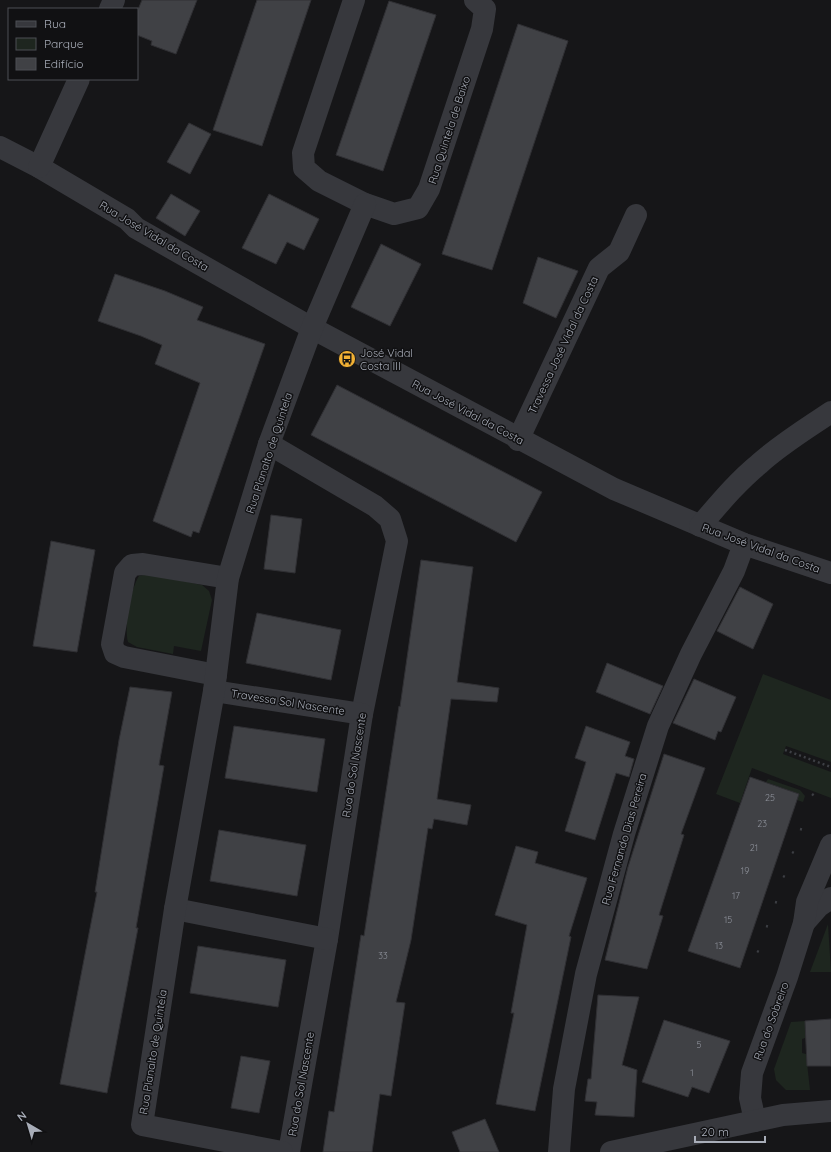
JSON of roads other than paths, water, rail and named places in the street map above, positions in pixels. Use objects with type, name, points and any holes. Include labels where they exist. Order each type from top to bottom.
[{"type":"street","name":"Rua Quintela de Baixo","points":[[354,0],[303,153],[304,168],[319,181],[365,204],[394,214],[418,208],[429,189],[482,29],[485,9],[475,0]]},
{"type":"street","points":[[39,167],[79,80]]},
{"type":"street","name":"Rua José Vidal da Costa","points":[[0,147],[39,167],[127,219],[136,228],[312,328],[518,440],[614,489],[700,526],[744,544],[831,574]]},
{"type":"street","points":[[312,328],[365,204]]},
{"type":"street","name":"Travessa José Vidal da Costa","points":[[518,440],[599,268],[619,252],[636,215]]},
{"type":"street","name":"Rua Planalto de Quintela","points":[[282,1152],[142,1125],[175,909],[215,683],[228,578],[269,444],[312,328]]},
{"type":"street","points":[[700,526],[724,497],[759,464],[791,439],[831,412]]},
{"type":"street","name":"Rua do Sol Nascente","points":[[269,444],[375,506],[390,519],[397,541],[362,714],[327,939],[288,1152]]},
{"type":"street","name":"Rua Fernando Dias Pereira","points":[[559,1152],[564,1089],[586,974],[624,834],[658,726],[691,654],[734,570],[744,544]]},
{"type":"street","points":[[215,683],[124,657],[114,653],[112,644],[124,574],[132,566],[143,564],[228,578]]},
{"type":"street","name":"Travessa Sol Nascente","points":[[215,683],[362,714]]},
{"type":"street","name":"Rua do Sobreiro","points":[[755,1121],[750,1098],[752,1073],[778,1005],[804,922],[806,902],[831,845]]},
{"type":"street","name":"Rua do Sobreiro","points":[[804,922],[819,906],[831,898]]},
{"type":"street","points":[[175,909],[327,939]]},
{"type":"street","points":[[611,1152],[783,1115],[831,1111]]},
{"type":"place","name":"José Vidal Costa III","points":[[347,359]]}]
